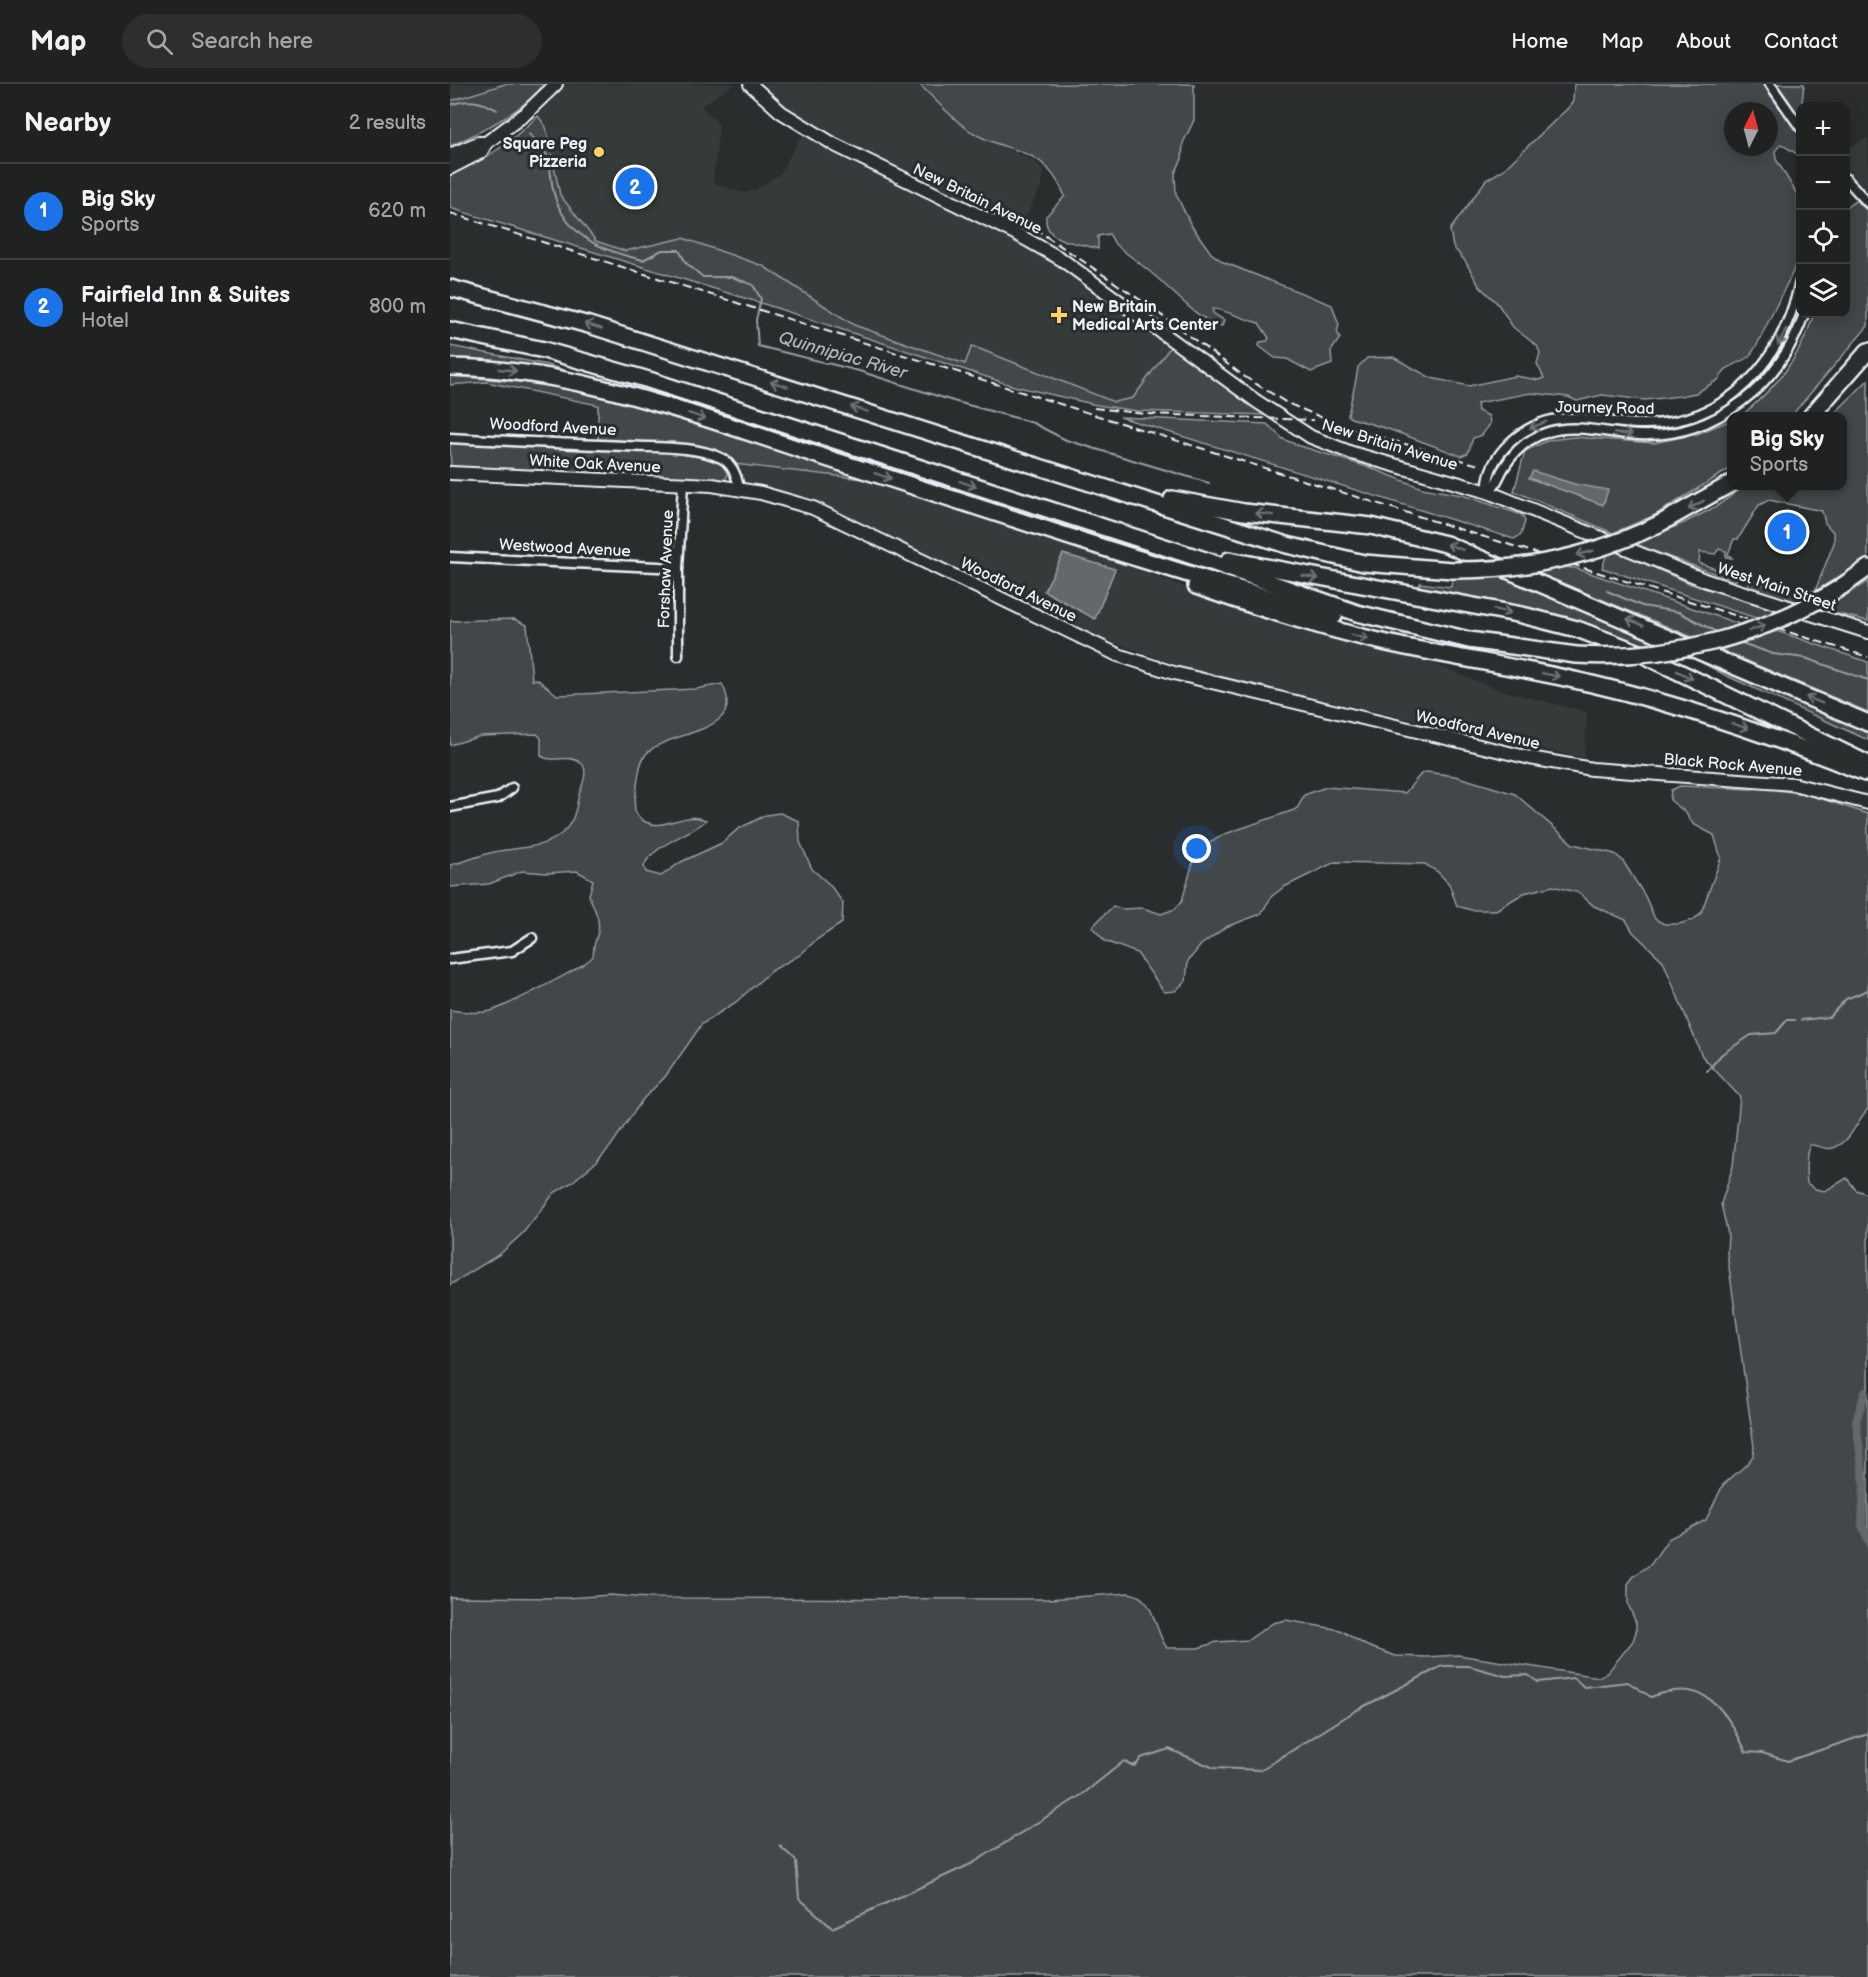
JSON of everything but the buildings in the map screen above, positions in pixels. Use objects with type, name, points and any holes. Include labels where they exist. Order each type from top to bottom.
[{"type":"highway","points":[[450,288],[589,325],[1305,551],[1372,564],[1452,570],[1505,568],[1568,558],[1614,544],[1659,524],[1727,485]]},
{"type":"highway","points":[[450,330],[535,348],[612,369],[1090,523],[1334,606],[1469,640]]},
{"type":"highway","points":[[1815,412],[1868,351]]},
{"type":"highway","points":[[450,367],[536,374],[616,391],[1242,590],[1350,620],[1418,635],[1576,655],[1637,655],[1710,642],[1775,621],[1841,587],[1868,568]]},
{"type":"highway","points":[[1823,412],[1868,367]]},
{"type":"highway","points":[[1075,477],[1209,507],[1359,524],[1427,538],[1489,561],[1868,723]]},
{"type":"highway","points":[[1090,523],[1269,569],[1513,613],[1577,629],[1655,660],[1868,764]]},
{"type":"highway","points":[[1087,542],[1177,579],[1285,616],[1395,645],[1558,676],[1645,698],[1763,734],[1868,774]]},
{"type":"street","points":[[450,168],[478,154],[486,143],[525,114],[556,84]]},
{"type":"street","name":"New Britain Avenue","points":[[750,84],[781,112],[835,145],[1013,232],[1061,259],[1263,406],[1311,437],[1352,453],[1488,492],[1677,570]]},
{"type":"street","points":[[1770,84],[1796,121]]},
{"type":"street","points":[[450,155],[478,143],[486,143]]},
{"type":"street","points":[[1850,187],[1868,203]]},
{"type":"street","name":"Journey Road","points":[[1488,492],[1489,477],[1494,465],[1509,444],[1519,434],[1544,421],[1574,418],[1625,423],[1658,423],[1691,416],[1731,396],[1753,377],[1778,345],[1790,322],[1796,298]]},
{"type":"street","name":"Journey Road","points":[[1488,492],[1494,487],[1516,451],[1548,432],[1574,429],[1659,435],[1694,427],[1724,413],[1750,395],[1772,373],[1791,345],[1802,318]]},
{"type":"street","name":"Woodford Avenue","points":[[450,438],[666,448],[718,457],[730,465],[738,479],[739,488],[785,499],[821,512],[1095,644],[1143,664],[1281,701],[1500,752],[1592,769]]},
{"type":"street","name":"White Oak Avenue","points":[[450,473],[739,488]]},
{"type":"street","name":"Forshaw Avenue","points":[[678,656],[678,568],[683,484]]},
{"type":"street","name":"Westwood Avenue","points":[[450,557],[678,568]]},
{"type":"street","name":"West Main Street","points":[[1677,570],[1868,632]]},
{"type":"street","name":"Black Rock Avenue","points":[[1592,769],[1793,784],[1868,803]]},
{"type":"street","points":[[450,807],[498,798],[512,788]]},
{"type":"street","points":[[450,959],[512,951],[532,938]]},
{"type":"shaded area","points":[[450,84],[505,84],[450,101]]},
{"type":"shaded area","points":[[505,84],[544,84],[536,94],[514,112],[450,146],[450,101]]},
{"type":"shaded area","points":[[565,84],[734,84],[701,106],[719,125],[713,183],[744,193],[755,190],[780,174],[799,139],[806,136],[884,177],[1009,235],[1095,287],[1173,343],[1133,398],[1114,402],[972,346],[965,364],[854,325],[763,266],[683,238],[625,251],[596,240],[560,195],[546,127],[538,116]]},
{"type":"shaded area","points":[[750,84],[919,84],[969,130],[1037,163],[1044,172],[1042,184],[1017,234],[859,158]]},
{"type":"shaded area","points":[[919,84],[1194,84],[1194,120],[1183,143],[1182,159],[1175,173],[1176,194],[1191,225],[1211,253],[1223,262],[1332,305],[1339,325],[1337,332],[1340,338],[1331,351],[1332,364],[1311,372],[1287,359],[1275,358],[1259,346],[1260,342],[1267,341],[1269,338],[1259,323],[1215,309],[1212,309],[1214,314],[1224,320],[1222,326],[1206,320],[1116,245],[1109,234],[1098,236],[1098,249],[1056,237],[1050,232],[1046,216],[1065,196],[1056,178],[1046,166],[1035,158],[970,131]]},
{"type":"shaded area","points":[[1574,84],[1804,84],[1802,102],[1796,102],[1796,153],[1781,144],[1778,148],[1778,102],[1724,102],[1724,156],[1776,156],[1796,193],[1796,265],[1749,357],[1726,369],[1718,380],[1696,393],[1680,396],[1645,400],[1602,395],[1577,401],[1568,397],[1531,393],[1477,403],[1478,411],[1489,416],[1490,424],[1482,435],[1473,438],[1468,453],[1461,456],[1351,418],[1348,415],[1358,367],[1367,358],[1393,357],[1431,378],[1469,386],[1515,376],[1538,380],[1544,378],[1537,364],[1540,353],[1537,346],[1513,327],[1498,304],[1480,287],[1465,261],[1453,247],[1450,230],[1486,180],[1503,170],[1573,101]]},
{"type":"shaded area","points":[[538,116],[546,127],[560,195],[596,241],[625,251],[683,238],[763,266],[854,325],[965,364],[972,346],[1114,402],[1133,398],[1173,343],[1266,415],[1137,411],[1097,405],[1014,386],[764,304],[450,208],[450,175],[497,150]]},
{"type":"shaded area","points":[[1868,137],[1868,195],[1850,175],[1850,148]]},
{"type":"shaded area","points":[[1857,200],[1868,212],[1868,326],[1794,412],[1745,412],[1776,383],[1794,359],[1812,318],[1850,318],[1850,204]]},
{"type":"shaded area","points":[[450,346],[548,365],[561,369],[560,374],[450,361]]},
{"type":"shaded area","points":[[450,376],[544,384],[662,411],[1101,554],[1126,565],[864,479],[734,464],[715,450],[671,444],[598,439],[598,405],[486,382],[450,385]]},
{"type":"shaded area","points":[[1868,380],[1868,559],[1797,602],[1750,587],[1747,580],[1750,573],[1750,580],[1805,597],[1808,590],[1815,591],[1834,543],[1834,533],[1825,523],[1822,511],[1769,500],[1759,505],[1738,539],[1734,539],[1728,554],[1732,558],[1726,557],[1726,551],[1719,549],[1715,554],[1700,552],[1699,563],[1736,576],[1740,570],[1739,577],[1735,581],[1634,544],[1686,522],[1717,506],[1739,490],[1847,490],[1847,412],[1836,412]]},
{"type":"shaded area","points":[[1120,417],[1267,424],[1283,439],[1297,445],[1371,468],[1422,488],[1462,495],[1522,515],[1525,521],[1521,535],[1514,539]]},
{"type":"shaded area","points":[[1727,422],[1727,470],[1655,515],[1613,533],[1514,491],[1525,451],[1549,440],[1574,437],[1654,443],[1697,434]]},
{"type":"shaded area","points":[[453,441],[665,452],[714,459],[721,463],[728,474],[725,480],[451,466],[450,445]]},
{"type":"shaded area","points":[[734,464],[864,479],[1126,565],[1262,616],[1409,654],[1499,690],[1587,712],[1584,758],[1192,670],[1104,639],[820,504],[742,486]]},
{"type":"shaded area","points":[[1533,471],[1574,484],[1608,490],[1603,505],[1529,478]]},
{"type":"shaded area","points":[[1616,551],[1691,584],[1778,611],[1759,619],[1602,568],[1607,554]]},
{"type":"shaded area","points":[[1063,554],[1115,569],[1095,619],[1044,591]]},
{"type":"shaded area","points":[[1562,567],[1575,568],[1742,625],[1695,638],[1535,572]]},
{"type":"shaded area","points":[[1513,575],[1671,643],[1639,647],[1620,637],[1549,614],[1419,590],[1420,583],[1451,587],[1452,578]]},
{"type":"shaded area","points":[[1868,581],[1868,621],[1822,610]]},
{"type":"shaded area","points":[[514,619],[527,625],[532,680],[537,679],[557,695],[696,689],[722,684],[727,701],[724,714],[714,723],[700,730],[653,748],[642,761],[634,805],[640,818],[651,824],[690,818],[706,820],[655,852],[644,867],[646,872],[661,876],[681,862],[722,843],[738,829],[766,815],[780,813],[799,821],[800,842],[812,869],[830,885],[843,903],[842,923],[816,940],[800,955],[771,971],[736,1002],[702,1024],[665,1077],[643,1099],[610,1147],[595,1163],[571,1183],[554,1193],[523,1233],[500,1254],[450,1285],[450,1010],[475,1013],[491,1011],[562,976],[593,956],[598,928],[598,918],[589,895],[593,880],[577,871],[547,873],[522,871],[489,884],[450,887],[450,865],[494,852],[538,845],[558,837],[572,820],[584,779],[583,765],[576,760],[551,759],[541,756],[541,738],[537,734],[481,736],[450,745],[450,621]]},
{"type":"shaded area","points":[[1777,631],[1868,662],[1868,712],[1721,650]]},
{"type":"shaded area","points":[[1702,655],[1868,728],[1868,740],[1727,676],[1691,657]]},
{"type":"shaded area","points":[[1426,772],[1455,776],[1515,794],[1573,844],[1615,854],[1623,861],[1645,896],[1655,919],[1664,924],[1679,924],[1693,920],[1701,913],[1721,858],[1714,835],[1693,824],[1685,812],[1670,800],[1671,790],[1680,786],[1751,789],[1766,787],[1816,797],[1868,814],[1868,1109],[1849,1137],[1839,1145],[1827,1149],[1810,1145],[1806,1169],[1807,1183],[1815,1189],[1825,1191],[1847,1178],[1856,1190],[1868,1194],[1868,1977],[450,1977],[450,1597],[567,1598],[610,1595],[648,1598],[1049,1599],[1129,1593],[1138,1596],[1149,1607],[1167,1648],[1198,1648],[1217,1642],[1248,1640],[1273,1623],[1286,1620],[1340,1630],[1367,1646],[1396,1656],[1458,1655],[1599,1677],[1608,1672],[1633,1641],[1636,1632],[1636,1623],[1628,1604],[1628,1584],[1634,1576],[1651,1564],[1668,1539],[1706,1520],[1723,1485],[1747,1464],[1753,1456],[1754,1447],[1727,1253],[1728,1234],[1721,1204],[1733,1166],[1740,1097],[1702,1056],[1663,961],[1633,932],[1626,920],[1594,906],[1579,893],[1553,886],[1524,893],[1496,910],[1471,910],[1457,906],[1449,884],[1438,872],[1425,864],[1335,862],[1284,887],[1272,896],[1261,914],[1226,927],[1201,945],[1188,961],[1186,981],[1175,991],[1165,992],[1137,953],[1105,941],[1092,927],[1113,906],[1122,909],[1143,908],[1161,914],[1175,909],[1182,901],[1195,855],[1202,847],[1225,834],[1294,810],[1304,795],[1326,787],[1405,793],[1421,774]]},
{"type":"waterway","name":"Quinnipiac River","points":[[450,105],[474,102],[497,110]]},
{"type":"waterway","name":"Quinnipiac River","points":[[529,134],[548,158],[553,189],[562,213],[570,225],[591,242],[616,253],[643,260],[662,250],[679,250],[686,263],[703,277],[732,277],[753,285],[761,299],[756,320],[758,346],[859,371],[953,401],[1031,422],[1066,440],[1209,483]]},
{"type":"waterway","name":"Quinnipiac River","points":[[1607,591],[1642,606],[1679,612],[1720,634]]},
{"type":"waterway","name":"Quinnipiac River","points":[[1736,641],[1773,654],[1805,658],[1868,680]]},
{"type":"waterway","points":[[1801,1020],[1829,1017],[1846,999],[1868,990]]},
{"type":"waterway","points":[[1707,1071],[1722,1054],[1751,1035],[1776,1033],[1787,1020],[1795,1020]]},
{"type":"waterway","points":[[1865,1392],[1856,1421],[1864,1482],[1862,1525],[1868,1540]]},
{"type":"waterway","points":[[780,1846],[796,1861],[799,1898],[832,1928],[973,1863],[1083,1794],[1124,1761],[1133,1766],[1141,1758],[1169,1749],[1214,1768],[1261,1770],[1355,1711],[1442,1666],[1469,1666],[1505,1676],[1528,1675],[1538,1682],[1574,1678],[1584,1687],[1628,1682],[1651,1697],[1669,1692],[1685,1691],[1699,1694],[1711,1700],[1721,1710],[1746,1752],[1762,1753],[1788,1761],[1868,1734]]},
{"type":"railway","points":[[450,213],[1868,657]]},
{"type":"railway","points":[[1034,228],[1142,301],[1245,377],[1287,403],[1342,426],[1479,465]]},
{"type":"railway","points":[[1094,408],[1146,414],[1313,420]]},
{"type":"place","name":"Square Peg Pizzeria","points":[[599,152]]},
{"type":"place","name":"Fairfield Inn & Suites","points":[[635,187]]},
{"type":"place","name":"New Britain Medical Arts Center","points":[[1059,315]]},
{"type":"place","name":"Big Sky","points":[[1787,532]]}]
